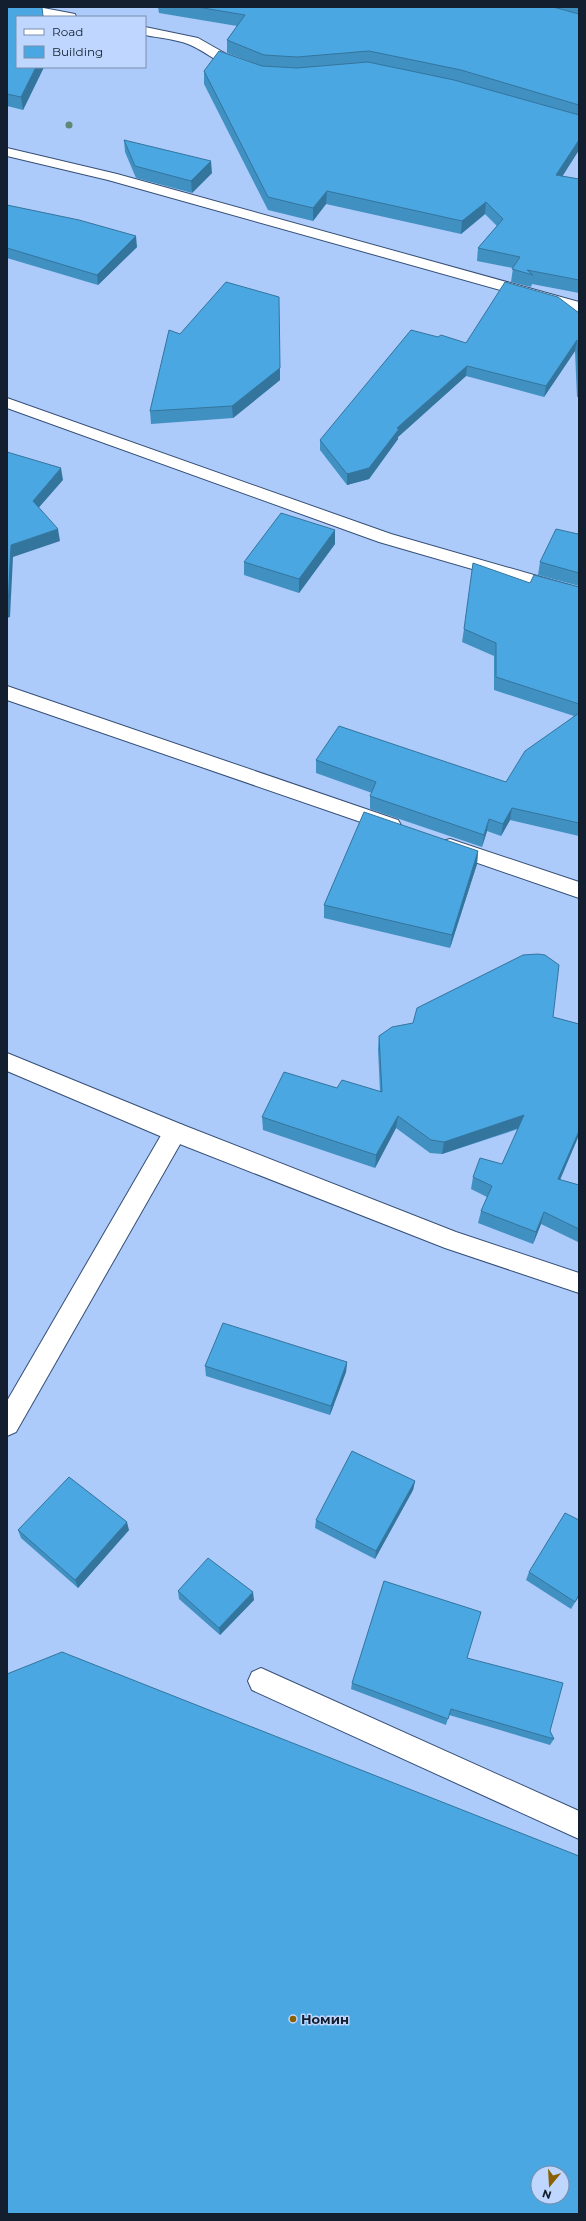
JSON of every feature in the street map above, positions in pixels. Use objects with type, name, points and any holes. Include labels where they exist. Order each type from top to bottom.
[{"type":"street","points":[[18,7],[65,16]]},
{"type":"street","points":[[146,31],[193,41],[223,58],[256,70]]},
{"type":"street","points":[[7,152],[112,178],[579,307]]},
{"type":"street","points":[[7,403],[385,538],[579,594]]},
{"type":"street","points":[[7,693],[407,831]]},
{"type":"street","points":[[437,841],[579,890]]},
{"type":"street","points":[[7,1062],[175,1132],[453,1241],[579,1283]]},
{"type":"street","points":[[7,1424],[175,1132]]},
{"type":"street","points":[[261,1681],[579,1825]]},
{"type":"building","points":[[7,7],[42,7],[43,16],[16,16],[16,68],[36,68],[21,97],[7,94]]},
{"type":"building","points":[[197,7],[553,7],[579,14],[579,105],[461,70],[369,51],[297,57],[264,55],[227,40],[245,15]]},
{"type":"building","points":[[219,51],[262,66],[297,68],[368,62],[454,80],[579,115],[579,140],[556,175],[579,179],[579,280],[527,270],[533,275],[512,269],[520,257],[478,248],[503,219],[486,202],[462,221],[327,191],[313,208],[268,197],[204,71]]},
{"type":"building","points":[[124,140],[211,161],[191,181],[135,166]]},
{"type":"building","points":[[7,205],[79,220],[136,236],[97,275],[7,248]]},
{"type":"building","points":[[226,282],[279,297],[280,368],[232,406],[150,411],[169,330],[180,334]]},
{"type":"building","points":[[505,282],[558,297],[579,313],[579,386],[577,340],[546,386],[467,366],[397,428],[399,429],[369,468],[347,474],[320,440],[411,330],[438,337],[441,335],[466,343]]},
{"type":"building","points":[[7,452],[61,468],[33,501],[58,529],[11,545],[8,606],[7,606]]},
{"type":"building","points":[[281,513],[335,530],[299,579],[244,562]]},
{"type":"building","points":[[556,529],[578,534],[579,532],[579,573],[540,562]]},
{"type":"building","points":[[473,563],[530,583],[534,575],[579,587],[579,704],[496,677],[496,643],[464,629]]},
{"type":"building","points":[[579,713],[579,823],[512,808],[503,824],[489,819],[484,835],[370,796],[376,782],[316,760],[339,726],[506,782],[525,751]]},
{"type":"building","points":[[364,812],[478,851],[452,935],[324,905]]},
{"type":"building","points":[[523,955],[545,955],[559,965],[553,1017],[579,1024],[579,1131],[558,1179],[579,1185],[579,1229],[544,1212],[536,1232],[481,1211],[492,1186],[473,1177],[480,1158],[502,1164],[524,1115],[444,1142],[431,1140],[398,1116],[376,1155],[262,1117],[284,1072],[337,1088],[342,1080],[382,1092],[379,1036],[392,1027],[413,1023],[417,1008]]},
{"type":"building","points":[[223,1323],[347,1362],[331,1406],[205,1366]]},
{"type":"building","points":[[352,1451],[415,1481],[376,1551],[316,1520]]},
{"type":"building","points":[[69,1477],[127,1522],[75,1580],[18,1530]]},
{"type":"building","points":[[565,1513],[579,1520],[579,1595],[575,1602],[529,1572]]},
{"type":"building","points":[[208,1558],[253,1592],[219,1628],[178,1591]]},
{"type":"building","points":[[384,1581],[481,1612],[467,1658],[563,1683],[550,1731],[554,1739],[451,1709],[448,1719],[352,1683]]},
{"type":"building","name":"Номин","points":[[62,1652],[579,1856],[579,2214],[7,2214],[7,1674]]},
{"type":"place","name":"Номин","points":[[293,2019]]}]
